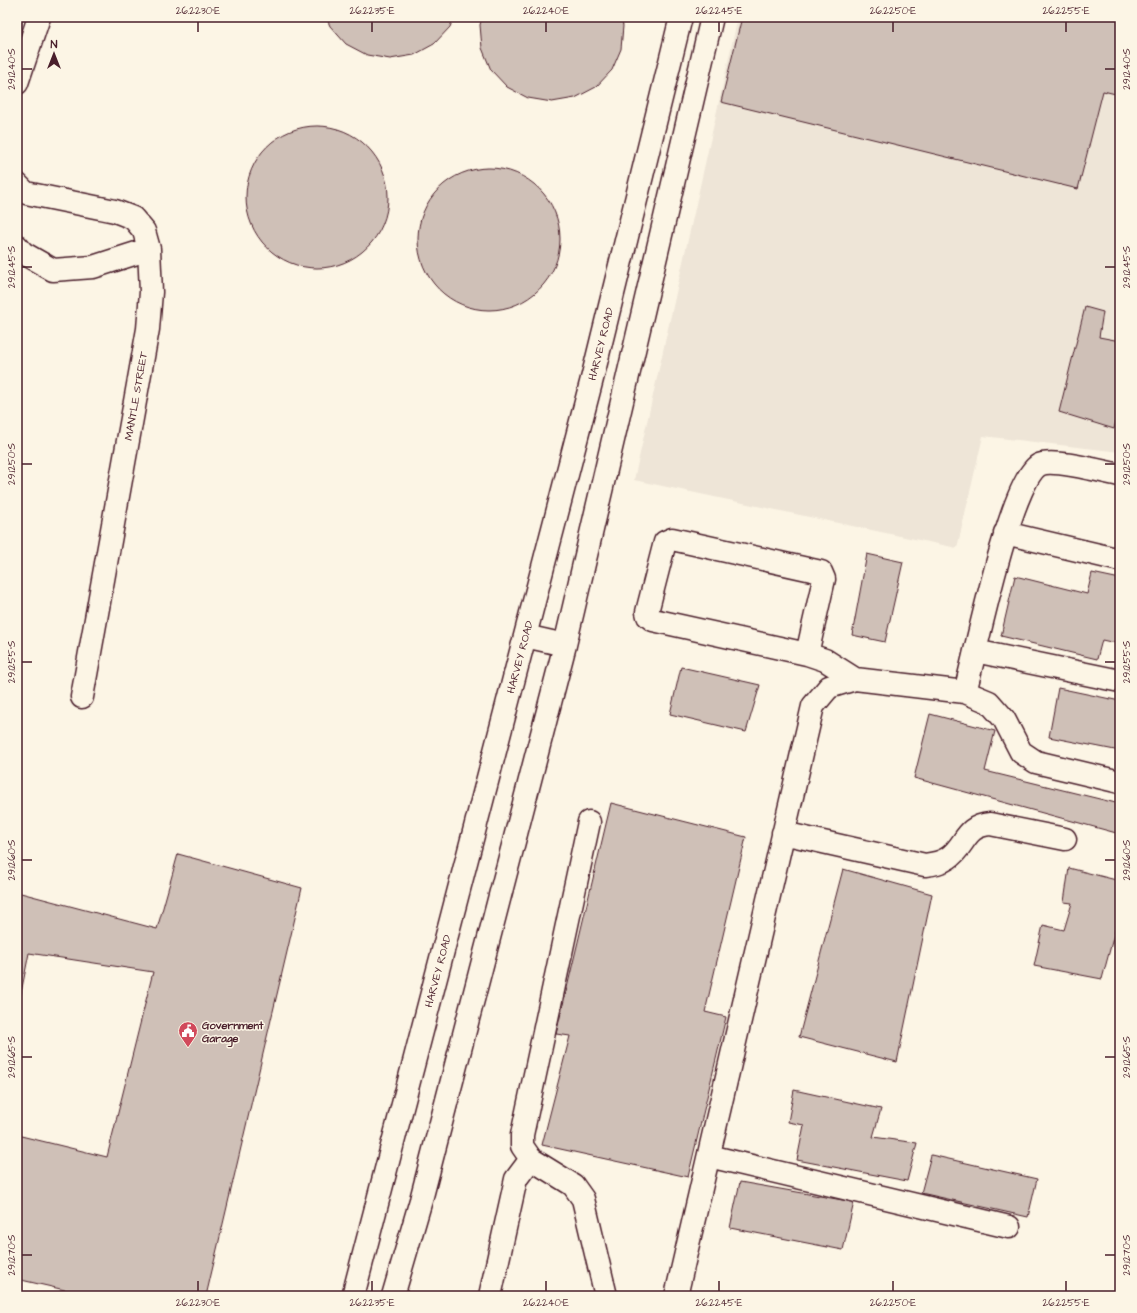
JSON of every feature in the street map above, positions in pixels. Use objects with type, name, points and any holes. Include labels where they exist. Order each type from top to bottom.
[{"type":"main road","points":[[17,83],[39,17]]},
{"type":"main road","name":"HARVEY ROAD","points":[[353,1296],[594,375],[681,17]]},
{"type":"main road","points":[[393,1296],[421,1200],[565,645],[712,17]]},
{"type":"main road","name":"MANTLE STREET","points":[[17,184],[26,193],[115,211],[133,218],[144,230],[149,249],[150,292],[148,329],[82,697]]},
{"type":"main road","points":[[17,246],[23,253],[53,270],[92,267],[149,249]]},
{"type":"main road","points":[[965,692],[1005,533],[1028,477],[1040,465],[1055,463],[1120,475]]},
{"type":"main road","points":[[1005,533],[1120,560]]},
{"type":"main road","points":[[807,654],[824,579],[821,572],[672,539],[668,539],[665,542],[647,612],[648,616],[652,620],[807,654],[825,660],[855,679]]},
{"type":"main road","points":[[526,636],[565,645]]},
{"type":"main road","points":[[975,651],[1120,681]]},
{"type":"main road","points":[[676,1296],[813,706],[829,687],[855,679],[965,692],[989,702],[1004,719],[1021,752],[1036,762],[1120,782]]},
{"type":"main road","points":[[589,822],[522,1135],[522,1146],[531,1159],[573,1185],[583,1199],[606,1296]]},
{"type":"main road","points":[[783,833],[925,865],[938,864],[949,858],[971,831],[980,825],[990,824],[1065,839]]},
{"type":"main road","points":[[709,1156],[1009,1226]]},
{"type":"main road","points":[[490,1296],[516,1179],[531,1159]]},
{"type":"shaded area","points":[[738,17],[1120,17],[1120,452],[983,436],[957,548],[634,480]]},
{"type":"building","points":[[326,17],[454,17],[450,27],[434,44],[414,55],[390,59],[367,55],[346,44],[330,26]]},
{"type":"building","points":[[482,17],[621,17],[623,26],[621,49],[612,70],[596,87],[575,98],[552,102],[528,98],[507,87],[491,70],[482,48],[480,25]]},
{"type":"building","points":[[742,17],[1120,17],[1120,95],[1103,91],[1078,189],[721,102]]},
{"type":"building","points":[[317,126],[337,129],[344,132],[362,142],[372,152],[385,177],[388,197],[385,217],[382,224],[372,242],[362,252],[337,265],[317,268],[297,265],[290,262],[272,252],[262,242],[249,217],[246,197],[249,177],[252,170],[262,152],[272,142],[297,129]]},
{"type":"building","points":[[489,168],[509,171],[516,174],[534,184],[544,194],[557,219],[560,239],[557,259],[554,266],[544,284],[534,294],[509,307],[489,310],[469,307],[462,304],[444,294],[434,284],[421,259],[418,239],[421,219],[424,212],[434,194],[444,184],[469,171]]},
{"type":"building","points":[[1085,307],[1103,312],[1099,337],[1120,341],[1120,405],[1114,429],[1059,412]]},
{"type":"building","points":[[867,554],[903,562],[885,642],[852,635]]},
{"type":"building","points":[[1092,573],[1120,579],[1120,644],[1102,640],[1097,659],[1001,636],[1015,576],[1087,594]]},
{"type":"building","points":[[681,667],[760,685],[746,732],[670,714]]},
{"type":"building","points":[[1058,688],[1120,701],[1120,751],[1049,737]]},
{"type":"building","points":[[930,714],[995,731],[985,771],[1120,804],[1120,834],[914,778]]},
{"type":"building","points":[[611,803],[746,837],[705,1012],[726,1017],[688,1177],[542,1145],[570,1036],[556,1034]]},
{"type":"building","points":[[178,854],[302,888],[206,1296],[91,1296],[17,1279],[17,1135],[107,1157],[153,972],[29,953],[17,1013],[17,892],[157,929]]},
{"type":"building","points":[[1069,868],[1120,881],[1120,912],[1102,979],[1034,966],[1043,925],[1064,930],[1072,903],[1064,902]]},
{"type":"building","points":[[843,869],[932,894],[897,1062],[799,1037]]},
{"type":"building","points":[[794,1090],[881,1109],[873,1137],[917,1143],[907,1181],[797,1160],[804,1125],[788,1122]]},
{"type":"building","points":[[931,1155],[1037,1179],[1028,1217],[921,1193]]},
{"type":"building","points":[[740,1182],[854,1202],[843,1250],[730,1228]]},
{"type":"place","name":"Government Garage","points":[[188,1048]]}]
